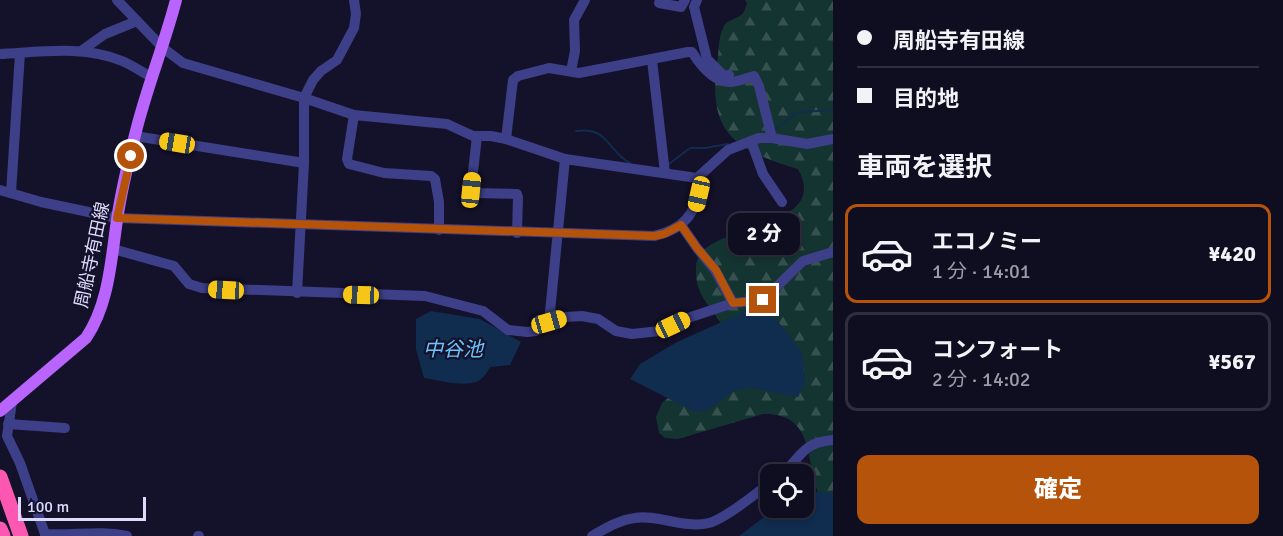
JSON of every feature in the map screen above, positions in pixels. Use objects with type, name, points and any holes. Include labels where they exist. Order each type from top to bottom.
[{"type":"highway","points":[[0,477],[21,536]]},
{"type":"highway","points":[[0,495],[15,536]]},
{"type":"highway","points":[[0,529],[3,536]]},
{"type":"main road","name":"周船寺有田線","points":[[0,411],[86,338],[96,324],[103,303],[117,218],[135,136],[151,77],[163,48],[177,0]]},
{"type":"street","points":[[117,0],[163,48],[183,63],[354,115],[447,124],[477,136],[506,139],[565,159],[697,178]]},
{"type":"street","points":[[297,293],[304,163],[304,98],[313,80],[321,71],[338,60],[354,28],[356,14],[354,0]]},
{"type":"street","points":[[571,71],[575,51],[574,20],[585,0]]},
{"type":"street","points":[[656,1],[681,7],[685,0]]},
{"type":"street","points":[[697,0],[694,7],[707,59],[724,76],[752,73],[759,86],[772,138]]},
{"type":"street","points":[[81,51],[105,34],[137,21]]},
{"type":"street","points":[[0,54],[81,51],[98,53],[124,61],[151,77]]},
{"type":"street","points":[[506,139],[513,80],[518,76],[549,69],[579,73],[692,52],[703,69],[722,80],[730,82],[754,76]]},
{"type":"street","points":[[20,53],[5,192],[117,218],[654,236],[664,234],[681,225],[696,206],[699,194],[697,178]]},
{"type":"street","points":[[651,60],[665,173]]},
{"type":"street","points":[[354,115],[348,164],[384,173],[435,178],[439,202],[439,230]]},
{"type":"street","points":[[135,136],[304,163]]},
{"type":"street","points":[[477,136],[471,190],[474,193],[517,194],[517,233]]},
{"type":"street","points":[[697,178],[728,150],[759,138],[807,144],[833,139]]},
{"type":"street","points":[[752,141],[764,174],[782,202]]},
{"type":"street","points":[[549,322],[565,159]]},
{"type":"street","points":[[681,225],[716,270],[733,303]]},
{"type":"street","points":[[113,249],[174,266],[194,287],[297,293],[425,296],[483,311],[508,330],[537,331],[549,322],[566,317],[582,316],[598,319],[616,331],[632,334],[650,330],[660,331],[686,319],[733,303],[763,300],[803,261],[833,252]]},
{"type":"street","points":[[12,402],[7,436],[20,463],[45,534],[58,536],[99,532],[127,536]]},
{"type":"street","points":[[8,424],[65,428]]},
{"type":"street","points":[[790,464],[803,449],[822,441],[833,440]]},
{"type":"street","points":[[592,536],[611,524],[636,517],[687,524],[709,523],[760,490]]},
{"type":"green space","points":[[745,0],[833,0],[833,525],[818,492],[814,478],[814,464],[811,464],[804,437],[790,420],[779,415],[763,414],[678,439],[665,438],[659,433],[656,417],[662,403],[674,393],[726,330],[700,293],[696,276],[699,256],[710,245],[786,214],[799,203],[804,188],[798,169],[759,155],[743,147],[731,136],[722,124],[717,108],[715,88],[720,36],[726,23],[743,13],[747,3]]},
{"type":"water","points":[[750,307],[777,320],[802,353],[805,383],[798,397],[747,388],[729,394],[709,409],[695,412],[630,379],[640,364],[677,342],[742,313]]},
{"type":"water","name":"中谷池","points":[[431,311],[480,319],[521,342],[510,365],[490,367],[485,375],[476,382],[453,383],[424,378],[416,349],[416,319]]},
{"type":"water","points":[[814,492],[833,493],[833,536],[739,536],[763,518],[814,518]]},
{"type":"waterway","points":[[773,131],[798,112],[833,110]]},
{"type":"waterway","points":[[576,131],[587,130],[602,136],[617,153],[630,163]]},
{"type":"waterway","points":[[669,164],[690,148],[728,144]]},
{"type":"route","points":[[131,156],[117,218],[654,236],[664,234],[681,225],[716,270],[733,303],[763,300]]}]
